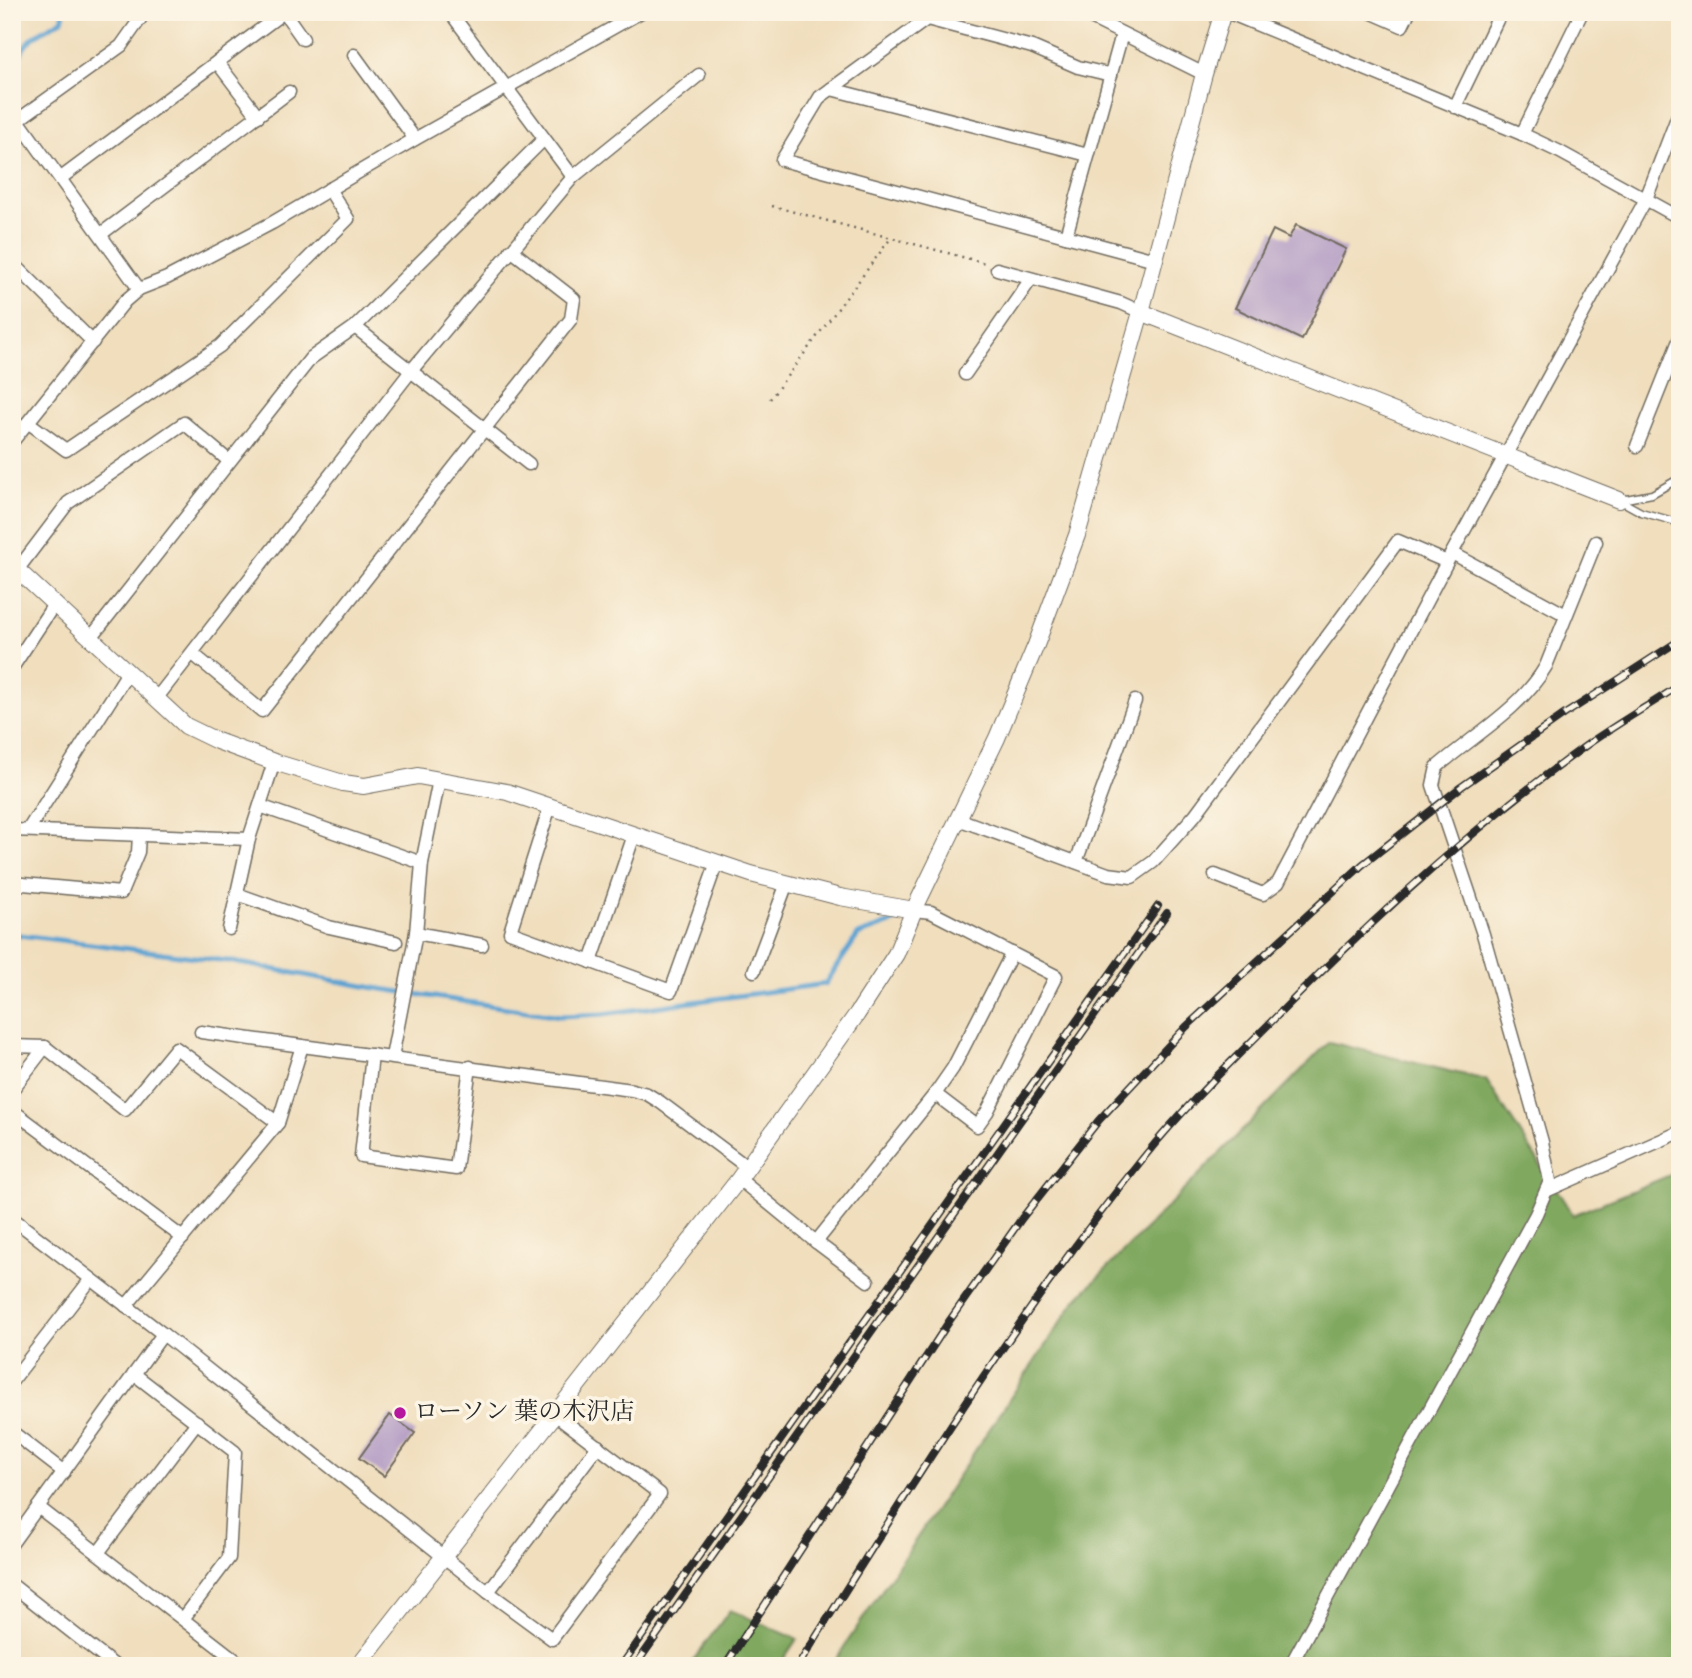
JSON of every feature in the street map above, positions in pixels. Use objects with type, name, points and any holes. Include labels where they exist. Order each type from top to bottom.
[{"type":"street","points":[[61,178],[284,12],[303,39]]},
{"type":"street","points":[[450,12],[573,177]]},
{"type":"street","points":[[12,442],[125,301],[139,289],[167,278],[272,223],[641,12]]},
{"type":"street","points":[[1079,12],[1204,74]]},
{"type":"street","points":[[358,1666],[743,1173],[857,1014],[895,954],[1002,727],[1077,535],[1141,312],[1204,74],[1225,12],[1522,134],[1680,218]]},
{"type":"street","points":[[1370,12],[1402,26],[1409,12]]},
{"type":"street","points":[[1455,107],[1501,12]]},
{"type":"street","points":[[1522,134],[1582,12]]},
{"type":"street","points":[[139,289],[18,120],[121,46],[144,13]]},
{"type":"street","points":[[1111,75],[1078,67],[1032,47],[927,19],[820,97],[782,160],[1154,260]]},
{"type":"street","points":[[1066,236],[1122,34]]},
{"type":"street","points":[[354,55],[415,139]]},
{"type":"street","points":[[217,62],[258,116]]},
{"type":"street","points":[[156,699],[411,371],[573,177],[699,75]]},
{"type":"street","points":[[831,89],[1088,155]]},
{"type":"street","points":[[101,234],[289,92]]},
{"type":"street","points":[[1215,875],[1263,894],[1278,883],[1449,557],[1646,199],[1680,110]]},
{"type":"street","points":[[90,639],[312,358],[355,327],[544,139]]},
{"type":"street","points":[[29,422],[66,450],[220,346],[348,219],[329,189]]},
{"type":"street","points":[[193,654],[262,711],[570,319],[574,299],[511,250]]},
{"type":"street","points":[[12,262],[93,342]]},
{"type":"street","points":[[997,269],[1121,303],[1619,500]]},
{"type":"street","points":[[965,374],[1031,279]]},
{"type":"street","points":[[355,327],[529,464]]},
{"type":"street","points":[[1637,446],[1675,362],[1680,338]]},
{"type":"street","points":[[229,461],[184,423],[68,503],[15,567],[186,726],[217,741],[343,783],[364,786],[418,776],[508,792],[787,883],[840,897],[931,912],[1056,976],[987,1112],[977,1126],[935,1094]]},
{"type":"street","points":[[958,820],[1108,874],[1132,877],[1153,862],[1195,815],[1398,541],[1449,557],[1566,615]]},
{"type":"street","points":[[1290,1666],[1536,1214],[1550,1181],[1542,1142],[1483,934],[1433,785],[1437,767],[1521,700],[1536,684],[1546,666],[1596,542]]},
{"type":"street","points":[[12,668],[55,603]]},
{"type":"street","points":[[28,830],[127,674]]},
{"type":"street","points":[[1076,862],[1135,701]]},
{"type":"street","points":[[229,929],[249,839],[274,762]]},
{"type":"street","points":[[392,1057],[416,933],[422,863],[439,780]]},
{"type":"street","points":[[260,806],[422,863]]},
{"type":"street","points":[[550,806],[510,932],[671,992],[717,862]]},
{"type":"street","points":[[12,830],[249,839]]},
{"type":"street","points":[[12,883],[121,893],[138,852],[139,835]]},
{"type":"street","points":[[591,962],[634,835]]},
{"type":"street","points":[[754,971],[787,883]]},
{"type":"street","points":[[237,894],[329,928],[396,942]]},
{"type":"street","points":[[416,933],[482,945]]},
{"type":"street","points":[[816,1242],[953,1068],[1013,953]]},
{"type":"street","points":[[201,1032],[470,1067],[648,1094],[743,1173],[816,1242],[868,1281]]},
{"type":"street","points":[[12,1046],[45,1047],[125,1110],[176,1048],[278,1123]]},
{"type":"street","points":[[126,1306],[278,1123],[302,1046]]},
{"type":"street","points":[[12,1090],[45,1047]]},
{"type":"street","points":[[372,1055],[361,1156],[456,1169],[470,1067]]},
{"type":"street","points":[[12,1110],[183,1238]]},
{"type":"street","points":[[1546,1191],[1680,1132]]},
{"type":"street","points":[[15,1226],[163,1334],[442,1557],[552,1639],[660,1494],[555,1414]]},
{"type":"street","points":[[12,1381],[91,1279]]},
{"type":"street","points":[[12,1543],[163,1334]]},
{"type":"street","points":[[134,1374],[235,1452],[229,1558],[183,1619]]},
{"type":"street","points":[[98,1553],[197,1422]]},
{"type":"street","points":[[12,1432],[64,1472]]},
{"type":"street","points":[[488,1592],[598,1446]]},
{"type":"street","points":[[38,1507],[243,1666]]},
{"type":"street","points":[[12,1585],[115,1666]]},
{"type":"lane","points":[[1619,500],[1652,494],[1680,478]]},
{"type":"lane","points":[[1619,500],[1642,512],[1680,523]]},
{"type":"path","points":[[772,206],[990,264],[997,269]]},
{"type":"path","points":[[770,399],[891,238]]},
{"type":"green space","points":[[1329,1042],[1486,1080],[1573,1215],[1680,1171],[1680,1666],[838,1666],[836,1659],[1075,1301]]},
{"type":"green space","points":[[730,1610],[797,1639],[779,1666],[689,1666]]},
{"type":"building","points":[[1296,225],[1346,249],[1302,340],[1235,308],[1273,230],[1289,238]]},
{"type":"building","points":[[390,1415],[415,1433],[384,1476],[359,1458]]},
{"type":"waterway","points":[[12,77],[24,48],[35,36],[62,20],[64,12]]},
{"type":"waterway","points":[[12,934],[234,962],[375,988],[561,1016],[603,1014],[825,984],[858,935],[899,920]]},
{"type":"railway","points":[[725,1666],[950,1320],[1022,1218],[1099,1120],[1186,1027],[1362,865],[1461,787],[1565,714],[1680,640]]},
{"type":"railway","points":[[798,1666],[921,1471],[1007,1342],[1097,1218],[1174,1122],[1343,951],[1420,879],[1542,778],[1584,747],[1680,685]]},
{"type":"railway","points":[[621,1666],[1158,906]]},
{"type":"railway","points":[[635,1666],[1167,913]]},
{"type":"place","name":"ローソン 葉の木沢店","points":[[400,1413]]}]
